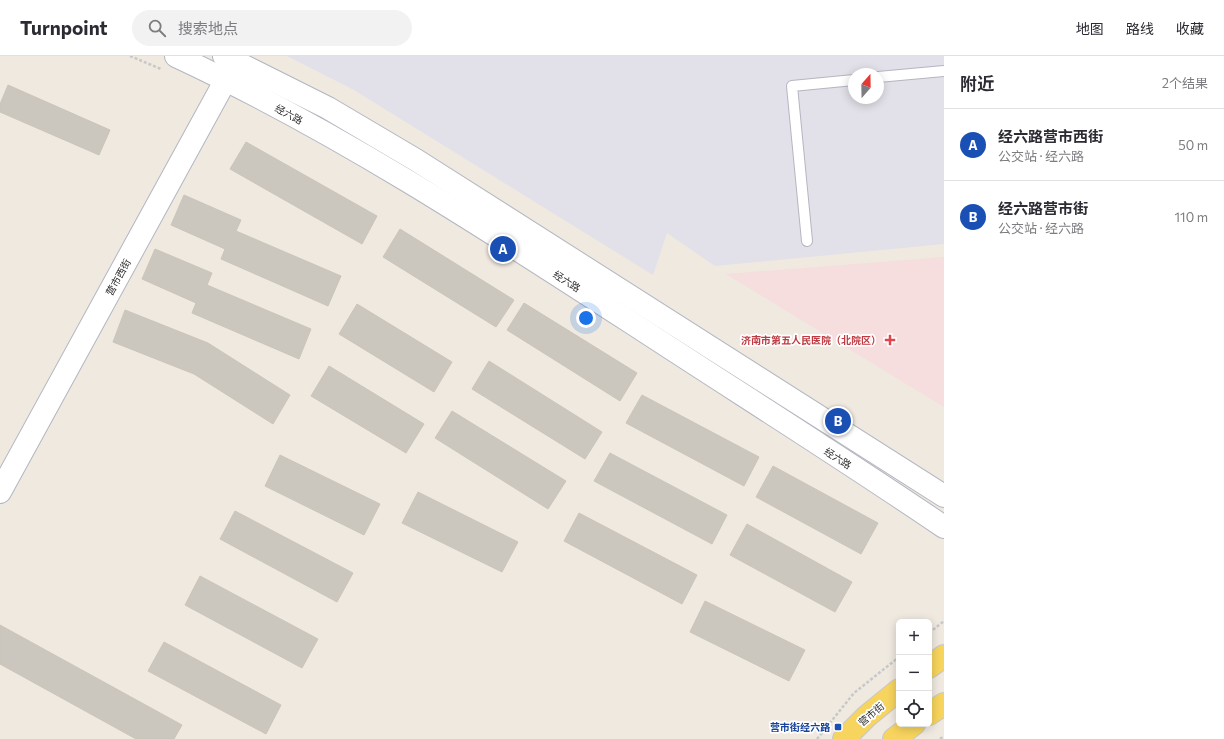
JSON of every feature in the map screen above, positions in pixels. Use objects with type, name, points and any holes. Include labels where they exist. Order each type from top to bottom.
[{"type":"main road","name":"经六路","points":[[176,56],[228,66],[328,108],[416,160],[944,496]]},
{"type":"main road","name":"经六路","points":[[228,66],[360,152],[476,222],[944,527]]},
{"type":"main road","name":"营市西街","points":[[0,492],[228,66]]},
{"type":"main road","points":[[932,665],[944,656]]},
{"type":"main road","name":"营市街","points":[[844,739],[867,716],[898,691]]},
{"type":"main road","points":[[932,712],[944,704]]},
{"type":"main road","points":[[894,739],[910,727]]},
{"type":"lane","points":[[884,76],[944,71]]},
{"type":"lane","points":[[807,241],[792,86],[848,81]]},
{"type":"path","points":[[932,631],[944,621]]},
{"type":"path","points":[[817,739],[854,693],[896,659]]},
{"type":"path","points":[[940,739],[944,736]]},
{"type":"shaded area","points":[[287,56],[944,56],[944,244],[715,266],[667,233],[653,275],[354,90]]},
{"type":"shaded area","name":"济南市第五人民医院（北院区）","points":[[944,257],[944,407],[726,274]]},
{"type":"building","points":[[8,85],[110,130],[99,155],[0,112],[0,104]]},
{"type":"building","points":[[246,142],[377,216],[362,244],[230,169]]},
{"type":"building","points":[[184,195],[241,220],[236,231],[341,276],[328,306],[221,259],[225,249],[171,225]]},
{"type":"building","points":[[400,229],[514,300],[496,327],[383,257]]},
{"type":"building","points":[[155,249],[212,273],[207,285],[311,329],[299,359],[192,313],[196,303],[142,279]]},
{"type":"building","points":[[524,303],[637,373],[620,401],[507,330]]},
{"type":"building","points":[[357,304],[452,362],[434,392],[339,334]]},
{"type":"building","points":[[125,310],[208,343],[290,395],[273,424],[194,374],[113,342]]},
{"type":"building","points":[[489,361],[602,432],[585,459],[472,389]]},
{"type":"building","points":[[329,366],[424,424],[406,453],[311,396]]},
{"type":"building","points":[[642,395],[759,457],[744,486],[626,423]]},
{"type":"building","points":[[452,411],[566,481],[548,509],[435,438]]},
{"type":"building","points":[[610,453],[727,515],[712,544],[594,481]]},
{"type":"building","points":[[280,455],[380,504],[364,535],[265,486]]},
{"type":"building","points":[[773,466],[878,523],[861,554],[756,497]]},
{"type":"building","points":[[418,492],[518,542],[502,572],[402,523]]},
{"type":"building","points":[[235,511],[353,573],[337,602],[220,539]]},
{"type":"building","points":[[579,513],[697,575],[682,604],[564,541]]},
{"type":"building","points":[[747,524],[852,582],[835,612],[730,555]]},
{"type":"building","points":[[200,576],[318,639],[302,668],[185,605]]},
{"type":"building","points":[[705,601],[805,650],[789,681],[690,632]]},
{"type":"building","points":[[0,625],[182,725],[174,739],[136,739],[0,664]]},
{"type":"building","points":[[164,642],[281,705],[266,734],[148,671]]},
{"type":"place","name":"经六路营市西街","points":[[503,249]]},
{"type":"place","name":"济南市第五人民医院（北院区）","points":[[890,340]]},
{"type":"place","name":"经六路营市街","points":[[838,421]]},
{"type":"place","name":"营市街经六路","points":[[838,727]]}]
